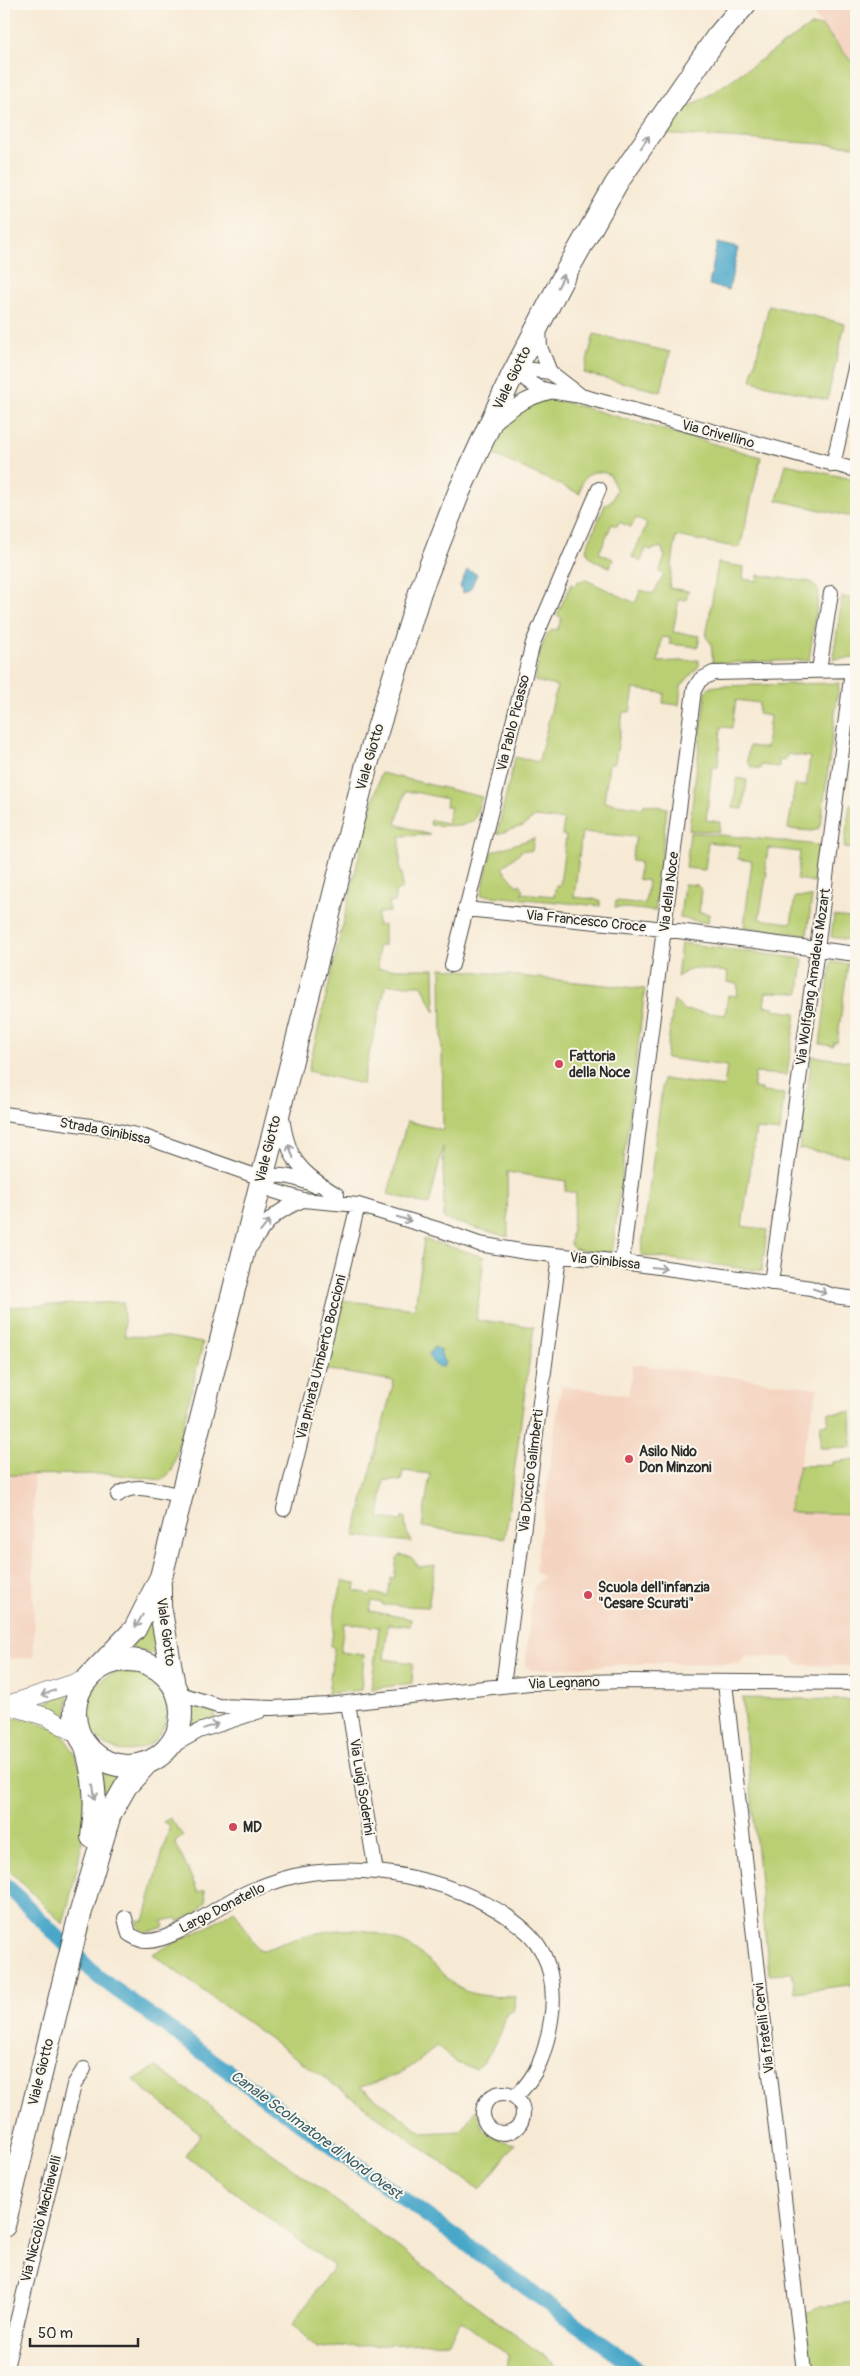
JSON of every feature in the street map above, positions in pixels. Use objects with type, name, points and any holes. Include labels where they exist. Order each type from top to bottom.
[{"type":"main road","name":"Viale Giotto","points":[[79,1918],[96,1808],[91,1763],[76,1723],[76,1705],[80,1690],[90,1676],[135,1629],[161,1577],[366,764],[420,592],[459,492],[516,368],[616,184],[717,37],[745,4]]},
{"type":"main road","name":"Viale Giotto","points":[[4,2226],[79,1918],[110,1814],[126,1786],[148,1762],[168,1748],[179,1728],[181,1715],[160,1606],[161,1577]]},
{"type":"main road","name":"Viale Giotto","points":[[90,1676],[107,1664],[125,1660],[137,1660],[149,1664],[162,1672],[176,1689]]},
{"type":"main road","name":"Viale Giotto","points":[[83,1740],[100,1758],[117,1765],[131,1766],[148,1762]]},
{"type":"street","points":[[516,368],[550,372],[540,347],[539,325]]},
{"type":"street","points":[[833,465],[856,364]]},
{"type":"street","name":"Via Crivellino","points":[[516,368],[523,379],[536,388],[581,396],[856,470]]},
{"type":"street","name":"Via Crivellino","points":[[550,372],[581,396]]},
{"type":"street","name":"Via Crivellino","points":[[489,427],[512,407],[528,398],[552,391]]},
{"type":"street","name":"Via Pablo Picasso","points":[[452,965],[533,644],[599,489]]},
{"type":"street","points":[[819,670],[831,593]]},
{"type":"street","name":"Via della Noce","points":[[622,1262],[694,690],[700,680],[713,673],[854,670]]},
{"type":"street","name":"Via Wolfgang Amadeus Mozart","points":[[771,1283],[854,670]]},
{"type":"street","name":"Via Francesco Croce","points":[[465,909],[665,929],[856,954]]},
{"type":"street","name":"Via Ginibissa","points":[[280,1103],[284,1129],[292,1158],[307,1176],[337,1196]]},
{"type":"street","name":"Strada Ginibissa","points":[[4,1114],[105,1128],[145,1137],[261,1178]]},
{"type":"street","name":"Via Ginibissa","points":[[261,1178],[276,1174],[289,1175],[358,1205],[479,1244],[811,1288],[834,1296],[856,1299]]},
{"type":"street","name":"Via Ginibissa","points":[[261,1178],[274,1191],[303,1200],[358,1205]]},
{"type":"street","points":[[239,1265],[265,1223],[286,1207],[303,1200]]},
{"type":"street","name":"Via privata Umberto Boccioni","points":[[284,1510],[358,1205]]},
{"type":"street","name":"Via Duccio Galimberti","points":[[503,1686],[559,1256]]},
{"type":"street","points":[[118,1495],[126,1488],[135,1488],[182,1496]]},
{"type":"street","points":[[6,1705],[90,1676]]},
{"type":"street","name":"Via Legnano","points":[[176,1689],[218,1706],[273,1708],[348,1703],[503,1686],[622,1682],[856,1683]]},
{"type":"street","name":"Via fratelli Cervi","points":[[725,1683],[804,2372]]},
{"type":"street","name":"Via Luigi Soderini","points":[[348,1703],[376,1872]]},
{"type":"street","points":[[6,1705],[47,1717],[83,1740]]},
{"type":"street","name":"Via Legnano","points":[[168,1748],[199,1731],[273,1708]]},
{"type":"street","name":"Largo Donatello","points":[[125,1918],[129,1934],[144,1941],[152,1941],[196,1923],[239,1896],[283,1879],[319,1873],[376,1872],[429,1882],[466,1895],[521,1927],[542,1949],[549,1970],[554,1998],[549,2034],[540,2061],[529,2084],[515,2097]]},
{"type":"street","name":"Via Niccolò Machiavelli","points":[[5,2372],[74,2085],[84,2069]]},
{"type":"shaded area","points":[[806,4],[856,4],[856,67],[822,26]]},
{"type":"shaded area","points":[[633,1364],[818,1388],[788,1512],[856,1514],[856,1666],[801,1665],[789,1657],[747,1657],[739,1664],[651,1663],[531,1670],[525,1665],[533,1588],[544,1577],[535,1572],[561,1386],[628,1395]]},
{"type":"shaded area","points":[[33,1474],[34,1658],[4,1659],[4,1475]]},
{"type":"green space","points":[[810,26],[822,26],[856,67],[856,146],[663,134],[673,116],[711,94]]},
{"type":"green space","points":[[769,305],[845,324],[827,400],[751,381]]},
{"type":"green space","points":[[594,334],[670,352],[661,392],[584,373]]},
{"type":"green space","points":[[554,399],[761,457],[740,548],[676,536],[669,588],[688,591],[686,600],[679,599],[673,632],[700,636],[698,647],[670,644],[670,638],[662,637],[658,662],[699,660],[699,666],[681,686],[679,705],[663,703],[664,693],[634,689],[630,712],[623,712],[615,763],[609,764],[604,802],[643,808],[644,804],[667,808],[655,911],[615,907],[616,901],[645,904],[648,881],[638,879],[640,862],[631,861],[636,837],[582,832],[574,897],[600,900],[600,906],[481,895],[491,852],[534,838],[532,851],[523,850],[502,868],[517,886],[520,884],[524,890],[521,893],[554,896],[556,885],[560,885],[566,836],[562,835],[564,820],[535,817],[523,826],[497,834],[515,757],[538,762],[539,760],[557,686],[535,681],[542,645],[553,629],[557,630],[562,618],[557,615],[571,584],[575,586],[578,581],[582,582],[584,579],[635,603],[641,590],[653,594],[664,575],[659,572],[665,557],[661,547],[651,550],[646,548],[641,561],[632,557],[647,524],[636,518],[631,527],[619,522],[617,526],[612,524],[599,553],[613,559],[610,567],[595,561],[587,553],[586,549],[605,505],[613,499],[616,489],[610,475],[598,472],[589,474],[583,482],[580,494],[488,452],[504,418],[531,400]]},
{"type":"green space","points":[[786,464],[856,480],[856,518],[777,500]]},
{"type":"green space","points":[[718,563],[744,567],[743,579],[757,581],[758,575],[811,582],[819,591],[809,660],[713,663],[711,643],[706,637]]},
{"type":"green space","points":[[842,597],[856,599],[856,658],[833,659]]},
{"type":"green space","points":[[839,683],[821,824],[818,829],[812,831],[788,829],[795,785],[806,786],[810,757],[787,754],[785,761],[779,760],[779,767],[761,765],[760,769],[751,767],[747,760],[749,746],[766,748],[770,716],[758,714],[759,703],[736,700],[732,728],[721,727],[718,767],[712,767],[706,820],[720,822],[719,832],[689,830],[706,691],[710,687]]},
{"type":"green space","points":[[381,773],[482,797],[474,820],[461,826],[430,825],[431,820],[447,823],[451,807],[446,806],[447,799],[405,792],[396,824],[430,835],[400,836],[402,889],[395,891],[395,902],[389,902],[390,912],[378,913],[377,925],[384,925],[384,946],[378,946],[378,969],[434,969],[435,1012],[422,985],[386,985],[362,1084],[308,1071],[361,847]]},
{"type":"green space","points":[[737,778],[747,780],[743,809],[733,808]]},
{"type":"green space","points":[[850,804],[856,805],[856,849],[844,848]]},
{"type":"green space","points":[[690,832],[819,845],[814,882],[797,879],[800,852],[768,848],[765,872],[767,872],[759,919],[791,923],[795,897],[812,897],[807,935],[744,927],[752,861],[738,859],[740,846],[708,842],[705,870],[686,868]]},
{"type":"green space","points":[[684,884],[697,885],[702,890],[699,912],[709,914],[708,923],[680,918]]},
{"type":"green space","points":[[834,916],[856,919],[856,941],[831,937]]},
{"type":"green space","points":[[681,943],[803,959],[799,993],[766,992],[764,1006],[774,1007],[774,1010],[796,1013],[787,1075],[755,1073],[753,1088],[762,1089],[762,1092],[784,1094],[780,1132],[756,1129],[742,1226],[767,1230],[762,1271],[641,1255],[663,1079],[724,1087],[727,1066],[666,1058],[674,1000],[683,1010],[725,1015],[728,995],[737,996],[738,984],[727,982],[728,972],[692,968],[677,977]]},
{"type":"green space","points":[[831,962],[848,964],[837,1043],[834,1042],[833,1046],[820,1044]]},
{"type":"green space","points":[[441,968],[645,989],[612,1255],[574,1249],[570,1244],[576,1193],[565,1191],[566,1181],[507,1172],[508,1237],[444,1219],[443,1147],[429,1205],[388,1194],[407,1121],[443,1130]]},
{"type":"green space","points":[[812,1056],[856,1062],[856,1157],[799,1149]]},
{"type":"green space","points":[[424,1239],[484,1257],[476,1320],[534,1327],[505,1538],[422,1527],[430,1474],[403,1471],[401,1481],[384,1480],[379,1518],[402,1521],[402,1516],[405,1517],[406,1531],[412,1542],[354,1536],[394,1381],[324,1369],[341,1300],[415,1309]]},
{"type":"green space","points":[[123,1302],[125,1336],[169,1337],[203,1343],[172,1471],[162,1480],[110,1474],[4,1475],[4,1307]]},
{"type":"green space","points":[[851,1412],[852,1447],[820,1448],[821,1424],[828,1424],[828,1413]]},
{"type":"green space","points":[[856,1459],[856,1514],[788,1512],[799,1466],[832,1465],[832,1462]]},
{"type":"green space","points":[[401,1555],[411,1557],[419,1567],[435,1565],[428,1607],[383,1605],[383,1603],[372,1601],[370,1611],[411,1619],[410,1626],[388,1624],[384,1659],[413,1663],[412,1683],[371,1689],[379,1627],[344,1623],[340,1652],[364,1655],[361,1690],[328,1694],[334,1647],[331,1646],[336,1605],[343,1581],[356,1583],[355,1591],[366,1593],[369,1596],[372,1593],[388,1596],[391,1578],[394,1578],[397,1558]]},
{"type":"green space","points":[[148,1621],[153,1622],[157,1655],[130,1648]]},
{"type":"green space","points":[[127,1671],[142,1674],[155,1683],[164,1696],[167,1711],[164,1726],[155,1739],[142,1748],[127,1751],[112,1748],[99,1739],[90,1726],[87,1711],[90,1696],[99,1683],[112,1674]]},
{"type":"green space","points":[[65,1694],[68,1695],[67,1717],[65,1718],[41,1708],[41,1705]]},
{"type":"green space","points":[[742,1698],[856,1700],[856,1984],[795,1992],[792,1973],[769,1974]]},
{"type":"green space","points":[[191,1705],[215,1713],[215,1718],[188,1729],[186,1727],[189,1717],[188,1706]]},
{"type":"green space","points":[[4,1718],[32,1721],[58,1731],[68,1743],[78,1762],[83,1784],[85,1808],[83,1832],[74,1881],[63,1924],[4,1865]]},
{"type":"green space","points":[[98,1762],[109,1767],[130,1770],[106,1806]]},
{"type":"green space","points":[[170,1818],[183,1836],[175,1842],[198,1892],[205,1890],[206,1901],[197,1913],[179,1922],[177,1918],[162,1921],[164,1927],[144,1933],[138,1927],[138,1920],[144,1921],[170,1825],[163,1822]]},
{"type":"green space","points":[[234,1910],[259,1950],[327,1931],[366,1931],[386,1936],[405,1945],[429,1960],[451,1982],[465,1991],[490,1996],[516,1997],[513,2011],[506,2013],[496,2043],[476,2069],[457,2063],[436,2046],[409,2068],[383,2080],[360,2087],[423,2133],[460,2131],[477,2109],[481,2125],[488,2134],[515,2144],[480,2190],[152,1954],[215,1923]]},
{"type":"green space","points":[[157,2067],[565,2372],[508,2372],[508,2355],[461,2321],[448,2342],[317,2348],[292,2324],[334,2266],[186,2156],[201,2134],[133,2080]]},
{"type":"green space","points":[[856,2302],[856,2372],[811,2372],[805,2314],[819,2306]]},
{"type":"water","points":[[717,243],[738,248],[729,290],[709,285]]},
{"type":"water","points":[[467,570],[477,574],[470,590],[463,593],[460,586]]},
{"type":"water","points":[[434,1347],[441,1350],[441,1356],[446,1362],[443,1367],[435,1365],[430,1359],[429,1354]]},
{"type":"waterway","name":"Canale Scolmatore di Nord Ovest","points":[[4,1883],[97,1976],[642,2372]]},
{"type":"place","name":"Fattoria della Noce","points":[[559,1064]]},
{"type":"place","name":"Asilo Nido Don Minzoni","points":[[629,1459]]},
{"type":"place","name":"Scuola dell'infanzia \"Cesare Scurati\"","points":[[588,1595]]},
{"type":"place","name":"MD","points":[[233,1827]]}]
